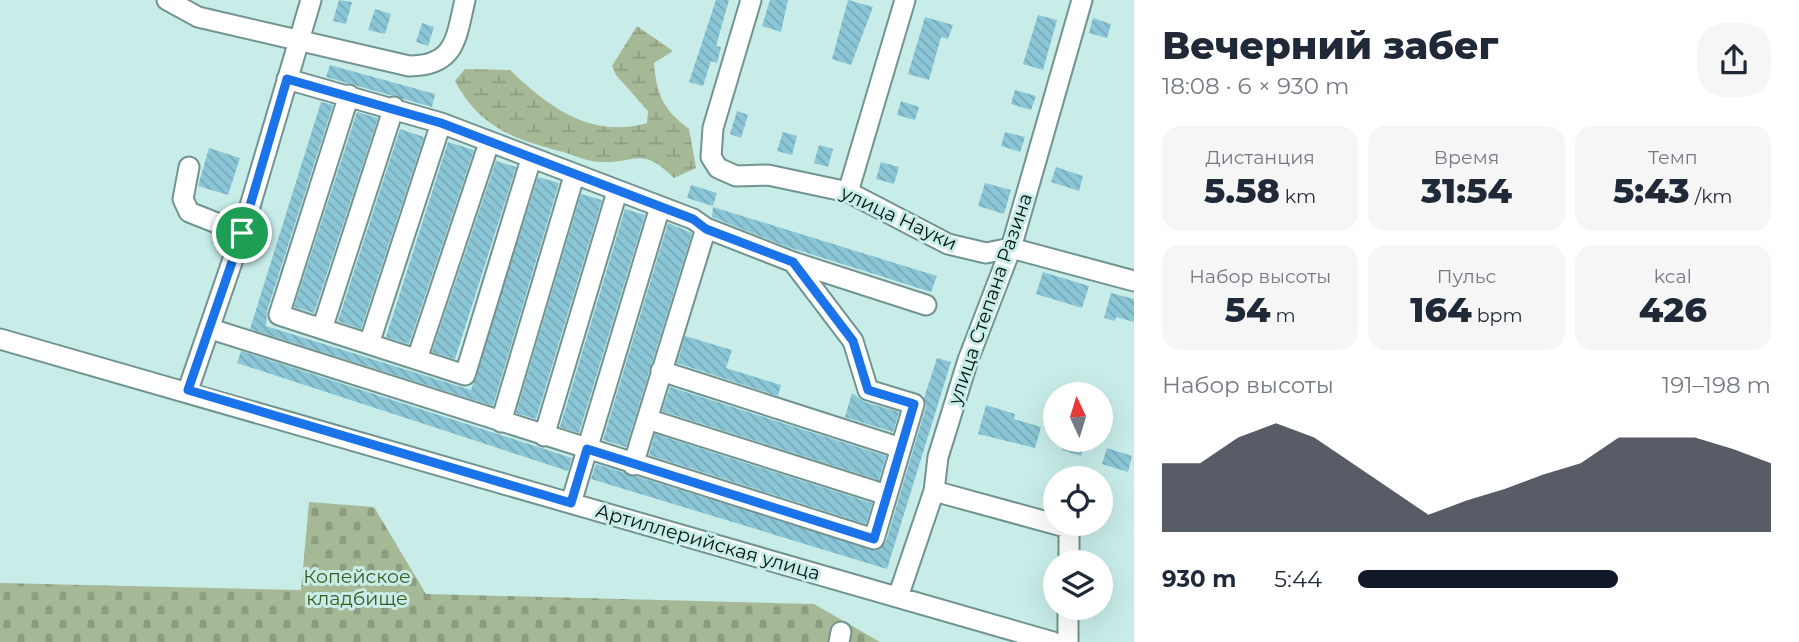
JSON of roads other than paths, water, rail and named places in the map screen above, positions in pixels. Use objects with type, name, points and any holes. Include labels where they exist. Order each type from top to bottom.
[{"type":"street","points":[[167,0],[198,17],[409,66],[436,64],[448,55],[455,41],[465,0]]},
{"type":"street","points":[[188,390],[242,233],[311,0]]},
{"type":"street","name":"улица Науки","points":[[751,0],[713,128],[711,157],[718,168],[736,176],[768,175],[848,192],[948,244],[986,253],[1011,248],[1134,281]]},
{"type":"street","points":[[848,192],[905,0]]},
{"type":"street","name":"улица Степана Разина","points":[[898,597],[934,491],[938,457],[968,360],[1011,248],[1082,0]]},
{"type":"street","points":[[287,79],[394,107],[441,123],[574,176],[693,219],[706,229],[793,262],[926,305]]},
{"type":"street","points":[[349,95],[279,315],[465,375],[531,159]]},
{"type":"street","points":[[322,329],[394,107]]},
{"type":"street","points":[[369,344],[441,123]]},
{"type":"street","points":[[417,359],[489,143]]},
{"type":"street","points":[[189,167],[183,199],[189,212],[242,233]]},
{"type":"street","points":[[501,422],[574,176]]},
{"type":"street","points":[[544,436],[618,192]]},
{"type":"street","points":[[571,503],[660,207]]},
{"type":"street","points":[[633,465],[706,229]]},
{"type":"street","points":[[211,329],[633,465],[874,539],[914,404],[868,390],[853,341],[793,262]]},
{"type":"street","name":"Артиллерийская улица","points":[[0,339],[188,390],[1053,642]]},
{"type":"street","points":[[660,371],[901,448]]},
{"type":"street","points":[[647,419],[887,495]]},
{"type":"street","points":[[934,491],[1069,528],[1069,550]]},
{"type":"street","points":[[1068,620],[1068,642]]},
{"type":"park label","name":"Копейское кладбище","points":[[357,587]]}]
